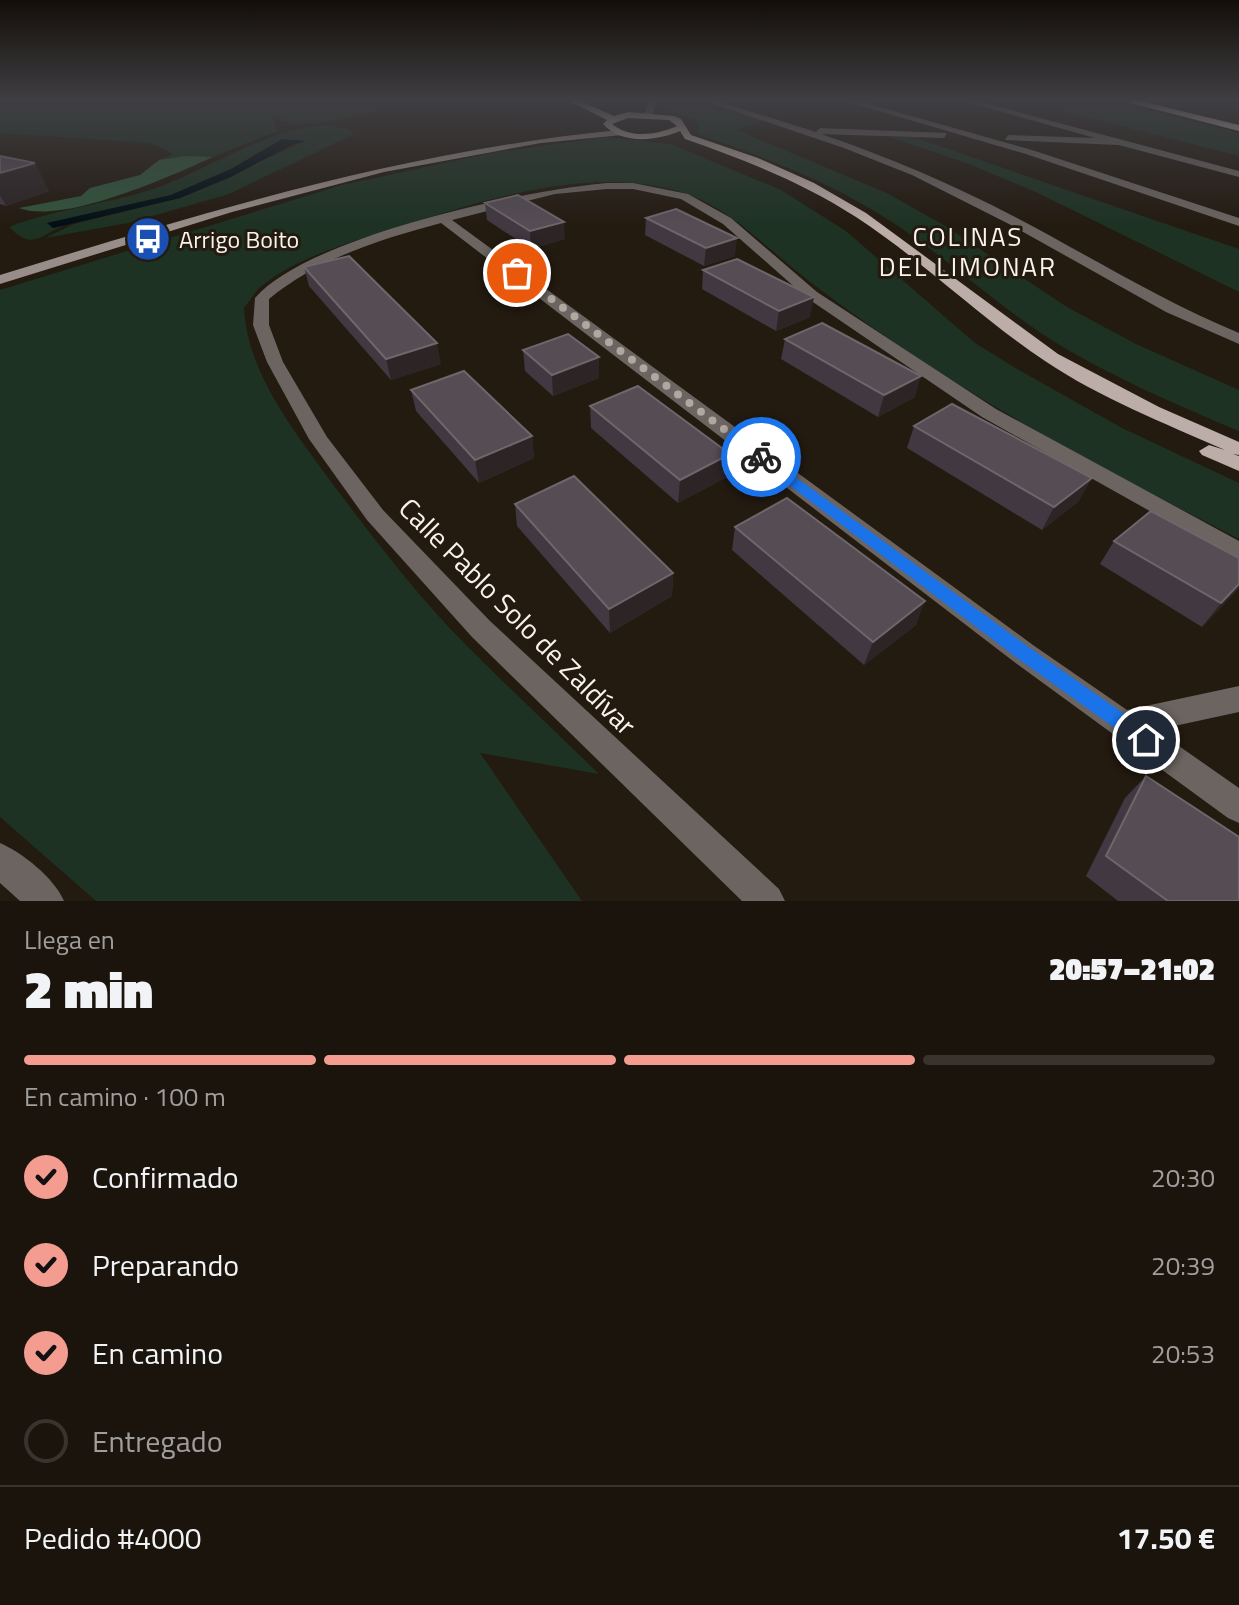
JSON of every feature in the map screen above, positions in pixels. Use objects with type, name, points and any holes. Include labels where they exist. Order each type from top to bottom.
[{"type":"main road","points":[[2,272],[328,176],[492,143]]},
{"type":"main road","points":[[2,272],[386,168],[529,143]]},
{"type":"main road","points":[[687,143],[753,167],[814,197],[860,226],[1034,362],[1144,422],[1239,464]]},
{"type":"main road","points":[[705,143],[810,185],[862,216],[1052,358],[1152,411],[1239,449]]},
{"type":"street","points":[[836,143],[957,191],[1029,229],[1136,293],[1239,339]]},
{"type":"street","points":[[997,143],[1239,222]]},
{"type":"street","points":[[1130,143],[1239,174]]},
{"type":"street","name":"Calle Pablo Solo de Zaldívar","points":[[767,901],[481,629],[375,515],[319,439],[275,362],[261,325],[262,298],[291,274],[322,259],[443,219],[584,187],[633,186],[684,196],[727,221],[812,295],[989,413],[1239,552]]},
{"type":"street","points":[[443,219],[1000,636],[1239,807]]},
{"type":"street","points":[[1125,724],[1239,699]]},
{"type":"street","points":[[0,860],[46,901]]},
{"type":"green space","points":[[151,143],[247,143],[213,157],[159,160],[173,154]]},
{"type":"green space","points":[[257,143],[278,143],[231,169],[171,195],[48,223],[53,228],[65,225],[36,239],[24,238],[9,227],[159,187]]},
{"type":"green space","points":[[301,143],[335,143],[229,194],[128,223],[45,238],[74,224],[180,198]]},
{"type":"green space","points":[[563,143],[671,144],[781,190],[846,231],[975,343],[1122,428],[1239,483],[1239,539],[1102,467],[968,390],[837,302],[723,212],[691,196],[641,184],[573,184],[506,196],[440,214],[332,249],[278,274],[260,287],[244,308],[247,331],[253,354],[274,399],[301,440],[411,584],[464,643],[599,774],[480,753],[582,901],[96,901],[0,817],[0,290],[342,185],[491,153]]},
{"type":"green space","points":[[724,143],[767,143],[887,193],[947,227],[1067,307],[1136,344],[1239,390],[1239,431],[1152,393],[1068,350],[1023,321],[895,224],[849,197]]},
{"type":"green space","points":[[908,143],[931,143],[1239,249],[1239,292],[1040,194],[969,164]]},
{"type":"green space","points":[[1188,143],[1239,143],[1239,156]]},
{"type":"green space","points":[[186,156],[213,157],[145,186],[89,204],[62,210],[19,208],[81,196],[90,188],[140,175],[159,160]]},
{"type":"shaded area","points":[[275,143],[297,143],[231,177],[180,198],[53,228],[47,223],[171,195],[231,169]]},
{"type":"building","points":[[0,156],[35,163],[0,173]]},
{"type":"building","points":[[518,195],[564,222],[530,231],[485,203]]},
{"type":"building","points":[[676,209],[737,238],[706,248],[646,218]]},
{"type":"building","points":[[349,256],[437,343],[386,359],[304,267]]},
{"type":"building","points":[[737,259],[814,297],[779,311],[703,270]]},
{"type":"building","points":[[822,323],[921,376],[884,395],[785,339]]},
{"type":"building","points":[[568,334],[599,357],[552,375],[523,350]]},
{"type":"building","points":[[464,371],[532,436],[475,460],[411,390]]},
{"type":"building","points":[[638,386],[730,454],[680,480],[590,406]]},
{"type":"building","points":[[952,404],[1092,478],[1054,507],[914,426]]},
{"type":"building","points":[[574,476],[673,573],[609,609],[515,504]]},
{"type":"building","points":[[787,498],[925,601],[873,642],[735,527]]},
{"type":"building","points":[[1151,511],[1239,558],[1239,584],[1221,603],[1114,541]]},
{"type":"building","points":[[1146,776],[1239,837],[1239,901],[1168,901],[1106,856]]},
{"type":"way so far","points":[[517,273],[761,457]]},
{"type":"place","name":"Arrigo Boito","points":[[148,239]]},
{"type":"district","name":"COLINAS DEL LIMONAR","points":[[968,251]]},
{"type":"route","points":[[761,457],[1023,653],[1146,740]]}]
